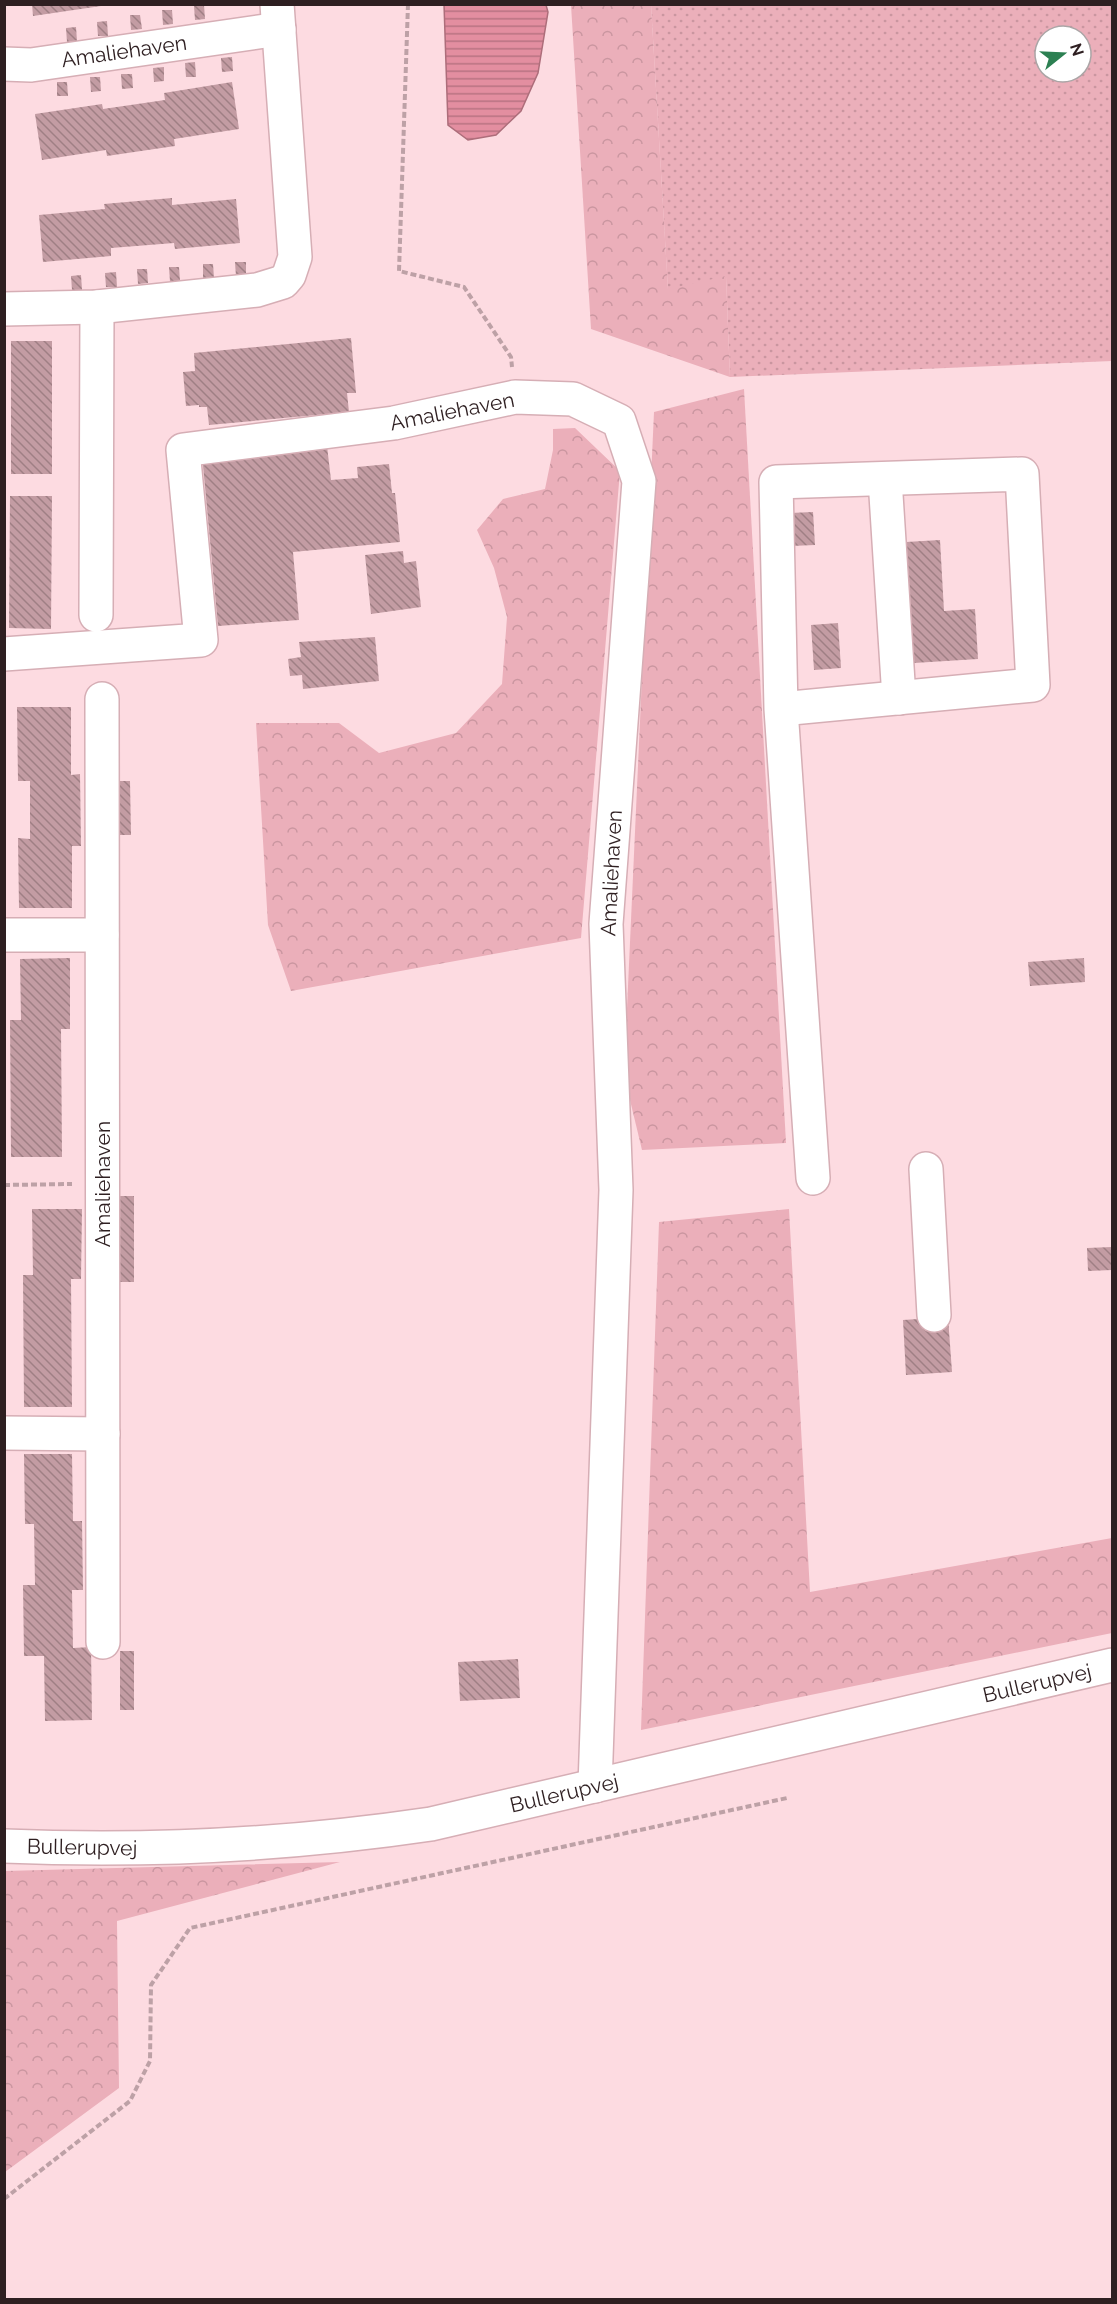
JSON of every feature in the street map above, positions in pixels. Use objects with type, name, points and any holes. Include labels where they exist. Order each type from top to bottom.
[{"type":"street","name":"Amaliehaven","points":[[4,64],[31,65],[278,17],[295,257],[289,275],[282,282],[257,290],[97,307],[4,309]]},
{"type":"street","points":[[96,615],[97,307]]},
{"type":"street","name":"Amaliehaven","points":[[4,654],[201,639],[183,450],[394,423],[515,397],[573,399],[619,421],[639,481],[606,924],[616,1190],[595,1786]]},
{"type":"street","points":[[782,709],[1033,685],[1022,474],[776,482],[782,709],[813,1178]]},
{"type":"street","points":[[885,479],[899,698]]},
{"type":"street","name":"Amaliehaven","points":[[102,699],[103,1642]]},
{"type":"street","points":[[4,935],[102,935]]},
{"type":"street","points":[[926,1170],[934,1315]]},
{"type":"street","points":[[4,1433],[103,1434]]},
{"type":"street","name":"Bullerupvej","points":[[4,1846],[169,1848],[362,1834],[430,1824],[1113,1665]]},
{"type":"path","points":[[408,4],[399,271],[464,287],[511,357],[515,397]]},
{"type":"path","points":[[4,1185],[102,1184]]},
{"type":"path","points":[[4,2199],[130,2101],[150,2061],[151,1985],[190,1928],[787,1798]]},
{"type":"green space","points":[[571,5],[651,5],[668,289],[726,276],[730,377],[591,329]]},
{"type":"green space","points":[[651,5],[1112,5],[1112,361],[730,377],[726,277],[668,290]]},
{"type":"green space","points":[[744,389],[786,1143],[642,1150],[624,1075],[654,412]]},
{"type":"green space","points":[[575,428],[620,471],[581,938],[291,991],[268,925],[256,723],[339,723],[379,753],[456,733],[502,684],[507,617],[494,568],[477,530],[503,499],[545,489],[553,450],[553,429]]},
{"type":"green space","points":[[789,1209],[810,1592],[1112,1538],[1112,1633],[641,1730],[659,1222]]},
{"type":"green space","points":[[340,1862],[117,1921],[119,2088],[5,2172],[5,1871]]},
{"type":"shaded area","points":[[444,4],[546,5],[548,12],[538,73],[521,111],[496,135],[468,140],[448,125]]},
{"type":"building","points":[[32,4],[101,4],[101,6],[33,16]]},
{"type":"building","points":[[204,5],[205,19],[195,20],[194,6]]},
{"type":"building","points":[[162,10],[172,10],[173,24],[163,25]]},
{"type":"building","points":[[130,15],[140,15],[142,29],[131,30]]},
{"type":"building","points":[[107,21],[108,36],[98,36],[97,22]]},
{"type":"building","points":[[76,27],[77,41],[67,42],[66,28]]},
{"type":"building","points":[[232,57],[233,71],[222,72],[221,58]]},
{"type":"building","points":[[195,62],[196,77],[186,77],[185,63]]},
{"type":"building","points":[[164,67],[164,81],[154,82],[153,68]]},
{"type":"building","points":[[121,74],[132,74],[133,88],[122,89]]},
{"type":"building","points":[[90,77],[100,77],[101,91],[91,92]]},
{"type":"building","points":[[57,82],[67,82],[68,96],[57,96]]},
{"type":"building","points":[[232,82],[239,129],[174,139],[175,146],[107,156],[106,150],[42,160],[35,114],[102,104],[103,109],[165,100],[164,93]]},
{"type":"building","points":[[172,198],[172,205],[236,199],[240,243],[175,249],[174,243],[111,248],[111,256],[43,262],[39,215],[105,209],[104,204]]},
{"type":"building","points":[[235,262],[246,262],[246,276],[236,277]]},
{"type":"building","points":[[203,264],[213,264],[214,278],[203,279]]},
{"type":"building","points":[[169,267],[179,267],[180,281],[170,282]]},
{"type":"building","points":[[137,269],[147,269],[148,283],[138,284]]},
{"type":"building","points":[[116,272],[117,287],[106,287],[105,273]]},
{"type":"building","points":[[81,275],[82,290],[72,290],[71,276]]},
{"type":"building","points":[[351,338],[356,393],[347,393],[349,412],[209,425],[207,407],[186,406],[183,372],[195,371],[194,353]]},
{"type":"building","points":[[11,341],[52,341],[52,474],[11,474]]},
{"type":"building","points":[[327,446],[331,480],[358,478],[357,467],[389,464],[392,493],[395,493],[400,542],[293,552],[299,620],[218,626],[202,455]]},
{"type":"building","points":[[10,496],[52,496],[51,629],[9,628]]},
{"type":"building","points":[[813,512],[815,545],[791,546],[790,513]]},
{"type":"building","points":[[940,540],[944,611],[975,609],[978,659],[914,663],[906,542]]},
{"type":"building","points":[[403,551],[404,563],[416,561],[421,607],[371,614],[365,555]]},
{"type":"building","points":[[838,623],[841,668],[814,670],[811,625]]},
{"type":"building","points":[[375,637],[379,681],[303,689],[302,675],[290,676],[288,659],[301,657],[299,642]]},
{"type":"building","points":[[17,707],[71,707],[71,775],[80,774],[81,846],[72,846],[72,908],[19,908],[18,838],[30,839],[30,781],[18,781]]},
{"type":"building","points":[[116,781],[130,781],[131,835],[116,835]]},
{"type":"building","points":[[70,958],[70,1029],[61,1029],[62,1157],[11,1157],[10,1020],[21,1020],[20,959]]},
{"type":"building","points":[[1084,958],[1085,982],[1030,986],[1028,962]]},
{"type":"building","points":[[118,1196],[134,1196],[134,1282],[118,1282]]},
{"type":"building","points":[[32,1209],[82,1209],[81,1279],[71,1279],[72,1407],[24,1407],[23,1275],[33,1275]]},
{"type":"building","points":[[1112,1247],[1112,1270],[1088,1271],[1087,1248]]},
{"type":"building","points":[[948,1317],[952,1372],[906,1375],[903,1320]]},
{"type":"building","points":[[24,1454],[72,1454],[73,1521],[82,1521],[83,1590],[72,1590],[73,1648],[91,1647],[92,1720],[45,1721],[44,1656],[24,1656],[23,1585],[35,1585],[34,1524],[25,1524]]},
{"type":"building","points":[[120,1651],[134,1651],[134,1710],[120,1710]]},
{"type":"building","points":[[518,1659],[520,1698],[460,1701],[458,1662]]}]
